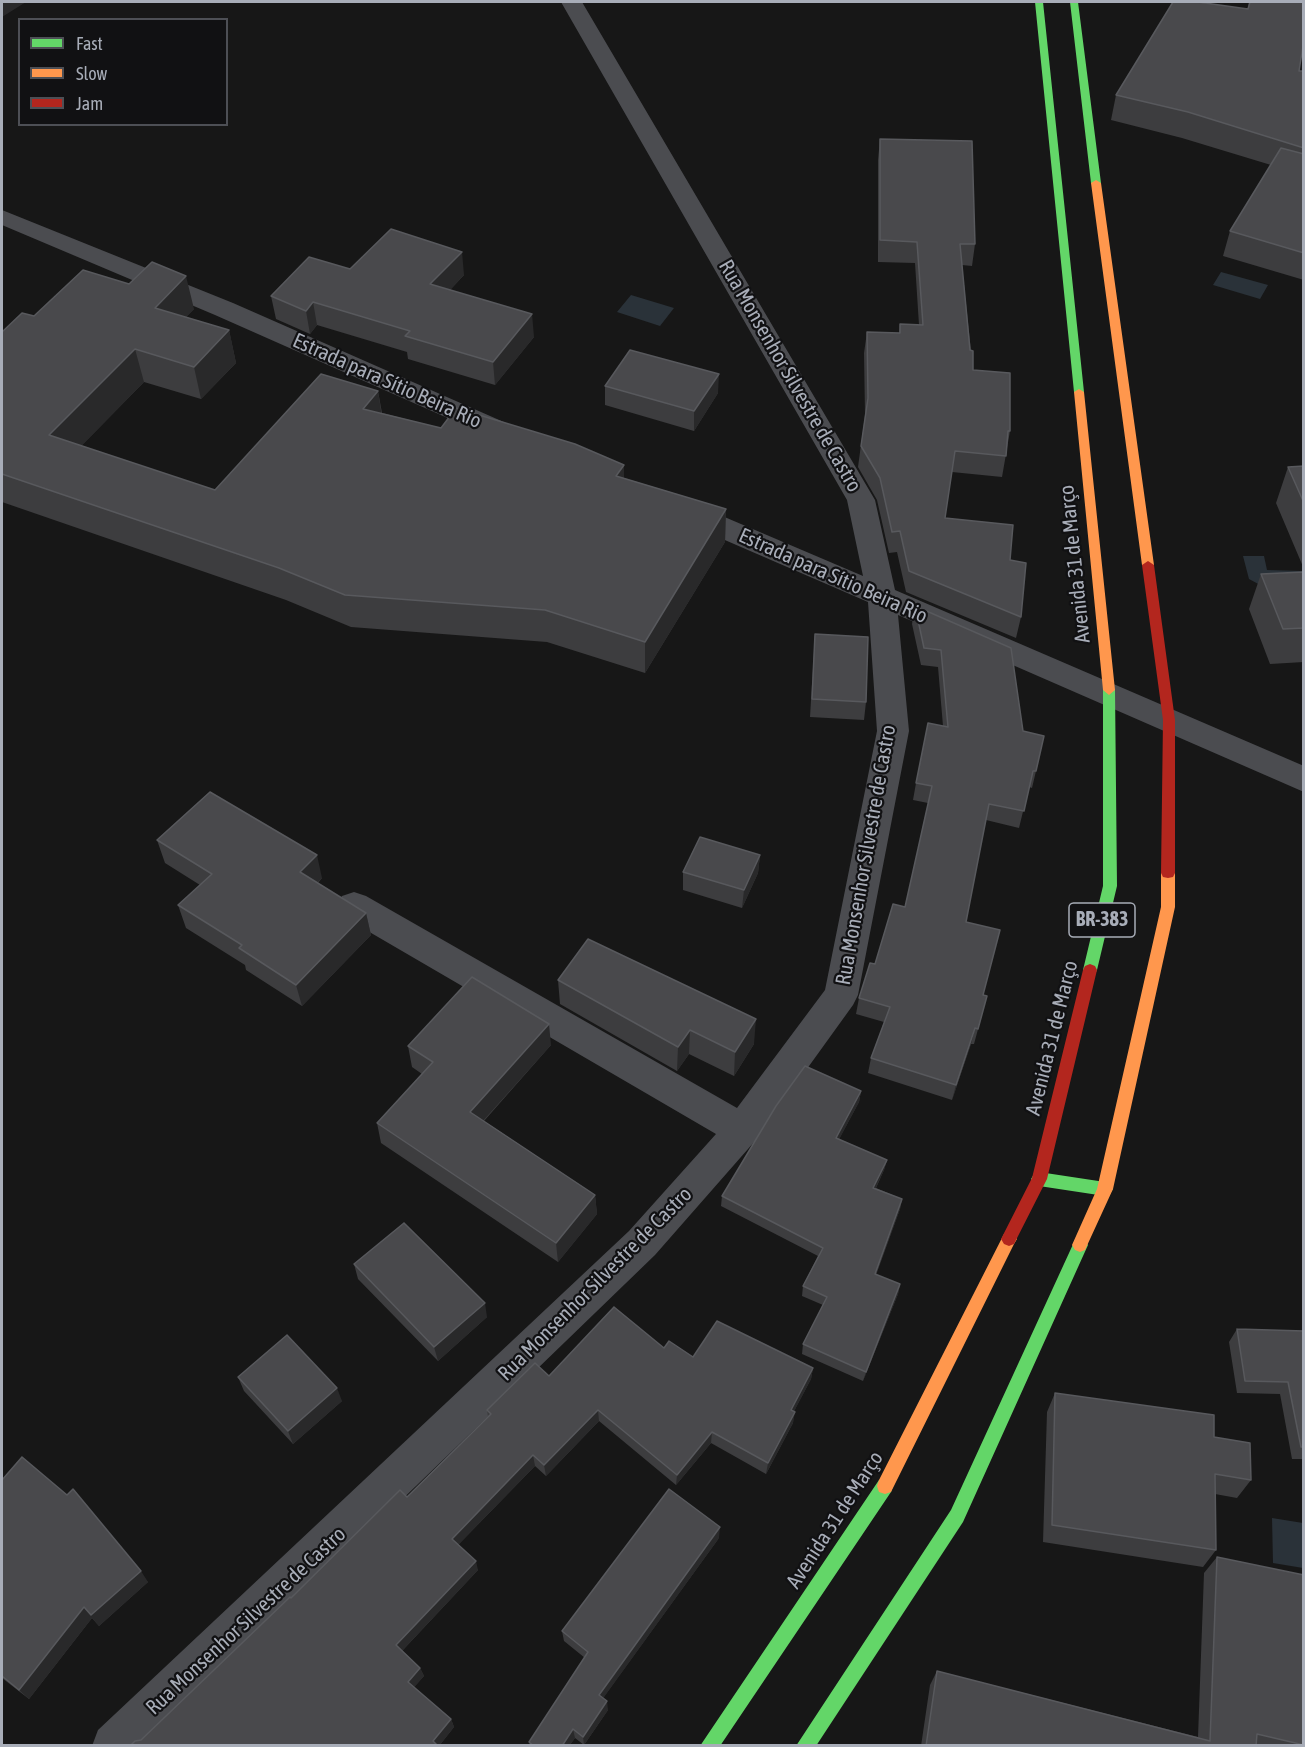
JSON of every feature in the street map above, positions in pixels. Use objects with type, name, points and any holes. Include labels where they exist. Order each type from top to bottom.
[{"type":"main road","name":"Avenida 31 de Março","points":[[709,1746],[889,1481],[1040,1179],[1110,886],[1109,695],[1072,271],[1039,2]]},
{"type":"main road","name":"BR-383","points":[[805,1746],[957,1516],[1105,1188],[1168,907],[1169,720],[1103,270],[1074,2]]},
{"type":"main road","points":[[1040,1179],[1105,1188]]},
{"type":"street","name":"Rua Monsenhor Silvestre de Castro","points":[[114,1746],[642,1243],[742,1130],[841,995],[893,731],[882,597],[861,500],[571,2]]},
{"type":"street","name":"Estrada para Sítio Beira Rio","points":[[2,217],[224,309],[520,439]]},
{"type":"street","name":"Estrada para Sítio Beira Rio","points":[[662,501],[1304,780]]},
{"type":"street","points":[[354,906],[742,1130]]},
{"type":"shaded area","points":[[1221,272],[1268,285],[1260,299],[1213,285]]},
{"type":"shaded area","points":[[631,295],[674,308],[660,326],[617,312]]},
{"type":"shaded area","points":[[1243,556],[1264,556],[1267,570],[1303,571],[1303,595],[1277,594],[1249,579]]},
{"type":"shaded area","points":[[1272,1518],[1303,1523],[1303,1568],[1273,1563]]},
{"type":"building","points":[[1173,2],[1198,2],[1248,9],[1250,2],[1304,2],[1304,40],[1299,71],[1304,71],[1304,148],[1188,112],[1116,95]]},
{"type":"building","points":[[880,139],[972,141],[975,244],[960,244],[970,350],[973,351],[973,370],[1010,373],[1010,431],[1008,431],[1006,456],[955,451],[945,518],[1013,525],[1010,560],[1026,563],[1021,617],[909,571],[900,531],[892,532],[880,478],[861,446],[868,398],[867,332],[900,333],[900,324],[923,325],[917,242],[880,240]]},
{"type":"building","points":[[1281,148],[1304,154],[1304,253],[1230,231]]},
{"type":"building","points":[[391,229],[462,252],[430,284],[532,314],[493,362],[405,336],[410,331],[313,302],[306,311],[271,296],[309,257],[350,269]]},
{"type":"building","points":[[152,262],[186,276],[155,308],[229,330],[194,367],[135,349],[49,435],[215,490],[321,374],[378,391],[363,409],[441,428],[456,408],[575,444],[624,465],[616,476],[726,509],[645,642],[545,610],[345,595],[279,568],[2,474],[2,332],[22,313],[34,316],[83,270],[129,284]]},
{"type":"building","points":[[630,350],[719,374],[694,411],[605,386]]},
{"type":"building","points":[[1304,466],[1304,503],[1288,467]]},
{"type":"building","points":[[1304,572],[1304,628],[1283,629],[1261,574]]},
{"type":"building","points":[[915,606],[1011,648],[1023,731],[1044,736],[1024,811],[989,804],[966,922],[1000,930],[983,995],[987,996],[978,1029],[975,1028],[956,1085],[871,1058],[890,1007],[859,998],[870,963],[875,964],[893,904],[905,907],[932,786],[916,783],[928,723],[948,727],[941,650],[924,648]]},
{"type":"building","points":[[815,634],[868,637],[866,702],[812,699]]},
{"type":"building","points":[[210,792],[317,855],[300,872],[366,913],[296,985],[239,948],[242,945],[178,905],[212,874],[157,840]]},
{"type":"building","points":[[700,837],[760,855],[744,890],[683,872]]},
{"type":"building","points":[[588,939],[756,1019],[735,1052],[690,1030],[678,1047],[558,980]]},
{"type":"building","points":[[472,977],[549,1024],[470,1112],[595,1195],[556,1243],[377,1123],[433,1062],[408,1046]]},
{"type":"building","points":[[805,1066],[861,1091],[836,1138],[887,1160],[873,1188],[902,1199],[875,1274],[900,1284],[866,1372],[803,1344],[827,1297],[803,1286],[823,1248],[722,1196],[776,1106]]},
{"type":"building","points":[[404,1223],[485,1303],[434,1347],[354,1264]]},
{"type":"building","points":[[614,1307],[664,1348],[669,1341],[693,1357],[717,1321],[813,1368],[791,1410],[795,1412],[768,1463],[712,1432],[677,1475],[598,1410],[544,1465],[533,1455],[452,1539],[476,1561],[396,1645],[420,1668],[408,1682],[451,1719],[433,1741],[438,1746],[130,1746],[135,1741],[141,1740],[291,1598],[400,1490],[407,1497],[491,1414],[487,1410],[535,1363],[549,1376]]},
{"type":"building","points":[[1237,1329],[1304,1331],[1304,1447],[1301,1447],[1288,1382],[1245,1381]]},
{"type":"building","points":[[287,1335],[337,1388],[288,1431],[238,1377]]},
{"type":"building","points":[[1055,1393],[1214,1415],[1214,1437],[1250,1443],[1251,1480],[1215,1474],[1216,1550],[1052,1525]]},
{"type":"building","points":[[22,1457],[67,1495],[73,1489],[141,1571],[91,1615],[84,1607],[19,1690],[2,1676],[2,1480]]},
{"type":"building","points":[[669,1489],[720,1527],[599,1695],[607,1701],[583,1737],[573,1729],[562,1746],[534,1746],[529,1742],[588,1652],[562,1631]]},
{"type":"building","points":[[1217,1557],[1304,1575],[1304,1745],[1257,1734],[1256,1746],[926,1746],[937,1671],[1210,1741]]},
{"type":"traffic: fast","points":[[1039,2],[1079,392]]},
{"type":"traffic: fast","points":[[1074,2],[1096,183]]},
{"type":"traffic: fast","points":[[1090,970],[1110,886],[1109,690]]},
{"type":"traffic: fast","points":[[1039,1179],[1105,1189]]},
{"type":"traffic: fast","points":[[805,1746],[957,1516],[1080,1245]]},
{"type":"traffic: fast","points":[[709,1746],[885,1486]]},
{"type":"traffic: slow","points":[[1096,183],[1148,565]]},
{"type":"traffic: slow","points":[[1079,392],[1109,690]]},
{"type":"traffic: slow","points":[[1080,1245],[1105,1189],[1168,907],[1168,873]]},
{"type":"traffic: slow","points":[[885,1486],[1009,1239]]},
{"type":"traffic: jam","points":[[1148,565],[1169,720],[1168,873]]},
{"type":"traffic: jam","points":[[1009,1239],[1039,1179],[1090,970]]}]
